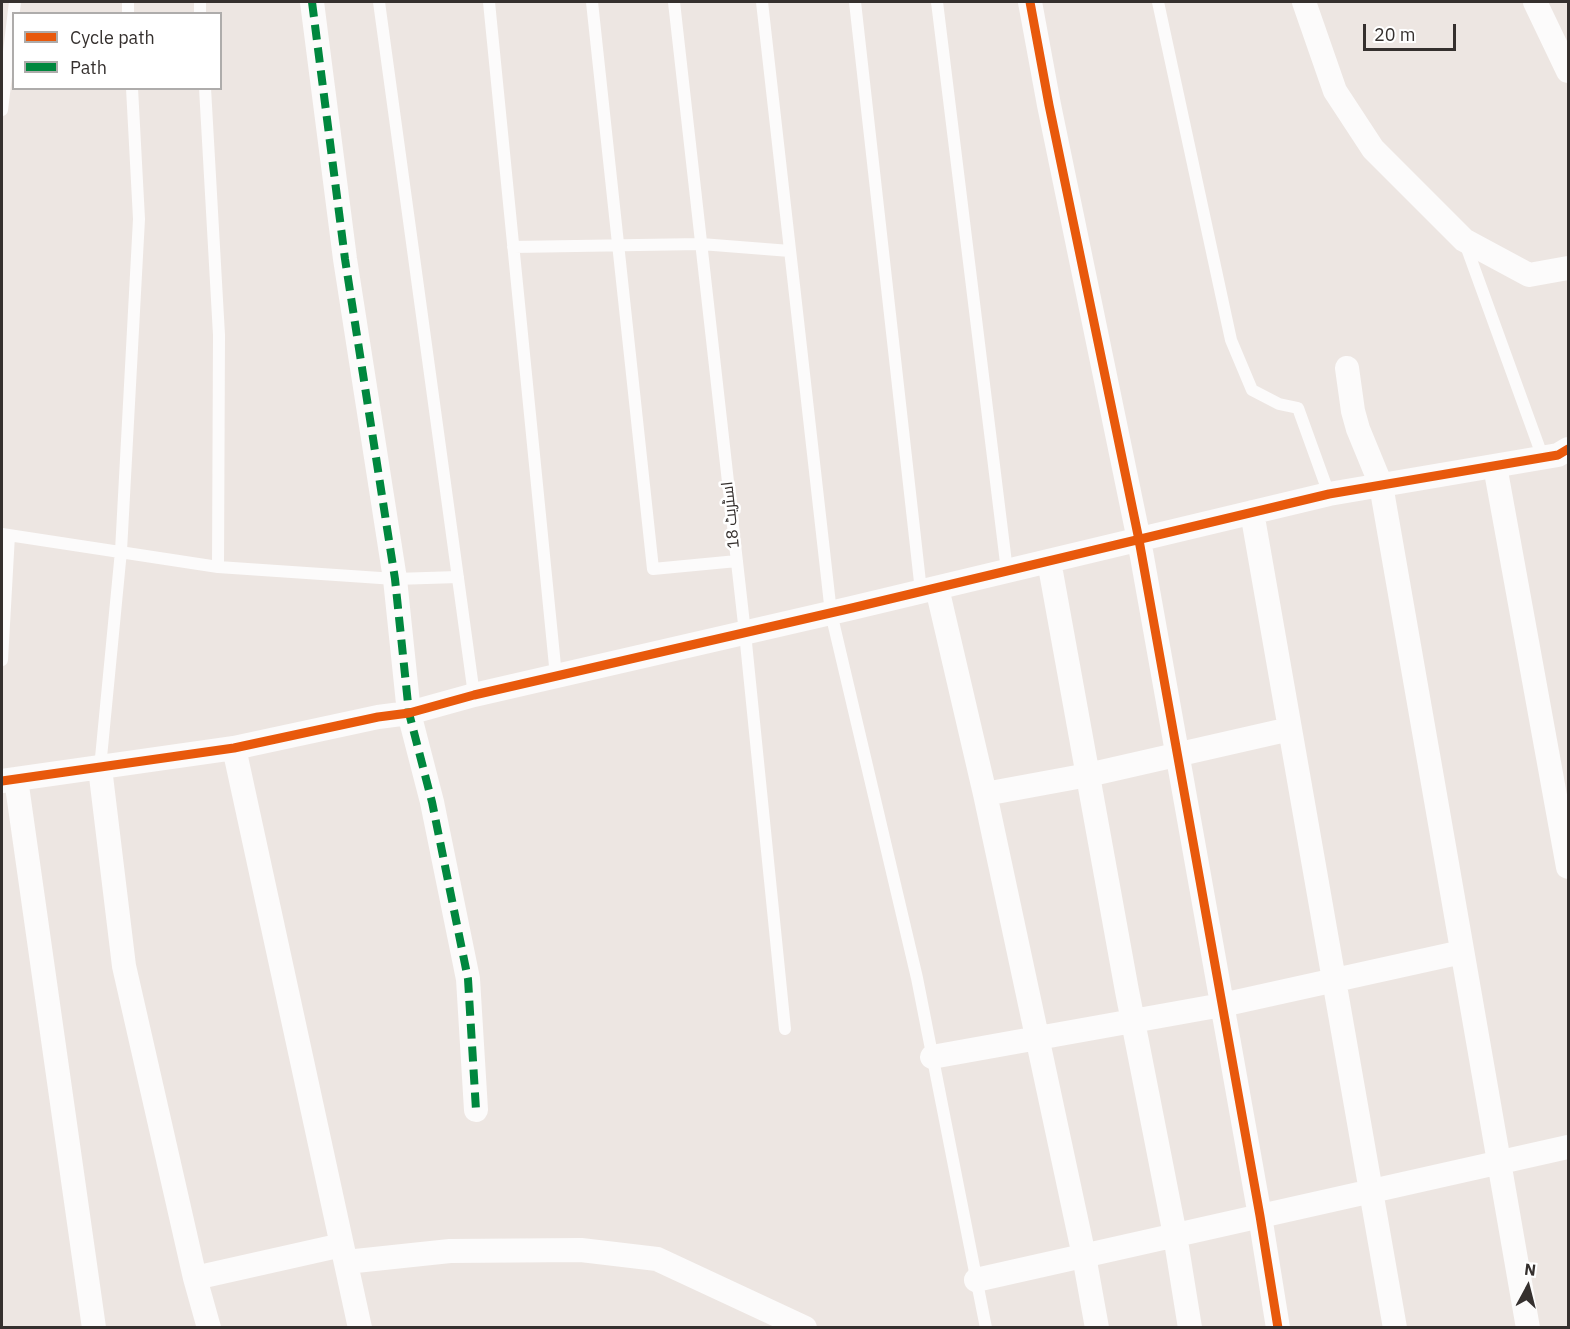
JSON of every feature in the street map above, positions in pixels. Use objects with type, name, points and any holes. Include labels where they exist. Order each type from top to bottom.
[{"type":"street","points":[[312,2],[345,259],[395,579],[409,713],[432,802],[468,980],[476,1110]]},
{"type":"street","points":[[1030,2],[1049,105],[1139,540],[1278,1328]]},
{"type":"street","points":[[1304,2],[1335,91],[1373,149],[1464,240],[1529,275],[1569,268]]},
{"type":"street","points":[[1535,2],[1569,71]]},
{"type":"street","points":[[1347,368],[1358,429],[1381,485],[1528,1328]]},
{"type":"street","points":[[94,1328],[9,780],[234,748],[378,717],[409,713],[474,695],[831,613],[1329,494],[1543,458],[1558,455],[1569,448]]},
{"type":"street","points":[[1495,466],[1569,867]]},
{"type":"street","points":[[1252,512],[1395,1328]]},
{"type":"street","points":[[1049,561],[1133,1021],[1175,1235],[1190,1328]]},
{"type":"street","points":[[929,589],[985,794],[1084,1256],[1097,1328]]},
{"type":"street","points":[[985,794],[1088,775],[1290,729]]},
{"type":"street","points":[[234,748],[360,1328]]},
{"type":"street","points":[[100,768],[124,966],[195,1278],[209,1328]]},
{"type":"street","points":[[932,1057],[1222,1005],[1462,952]]},
{"type":"street","points":[[976,1280],[1569,1147]]},
{"type":"street","points":[[195,1278],[344,1254],[581,1250],[657,1259],[805,1328]]},
{"type":"lane","points":[[379,2],[474,695]]},
{"type":"lane","points":[[489,2],[556,676]]},
{"type":"lane","points":[[592,2],[652,569],[737,561]]},
{"type":"lane","name":"اسٹریٹ 18","points":[[674,2],[745,633],[785,1029]]},
{"type":"lane","points":[[762,2],[831,613],[917,978],[986,1328]]},
{"type":"lane","points":[[855,2],[929,589]]},
{"type":"lane","points":[[937,2],[1006,571]]},
{"type":"lane","points":[[1158,2],[1231,340],[1252,390],[1279,404],[1298,408],[1329,494]]},
{"type":"lane","points":[[2,110],[12,27]]},
{"type":"lane","points":[[100,768],[122,551],[139,219],[132,90]]},
{"type":"lane","points":[[205,90],[219,334],[218,567]]},
{"type":"lane","points":[[1464,240],[1543,458]]},
{"type":"lane","points":[[513,247],[701,244],[790,251]]},
{"type":"lane","points":[[2,660],[5,534],[218,567],[395,579],[458,577]]},
{"type":"marked path","points":[[312,2],[345,259],[395,579],[409,713],[432,802],[468,979],[476,1110]]},
{"type":"cycle path","points":[[1030,2],[1049,105],[1139,540],[1278,1328]]},
{"type":"cycle path","points":[[2,781],[234,748],[378,717],[409,713],[474,695],[852,608],[1329,494],[1558,455],[1568,449]]}]
